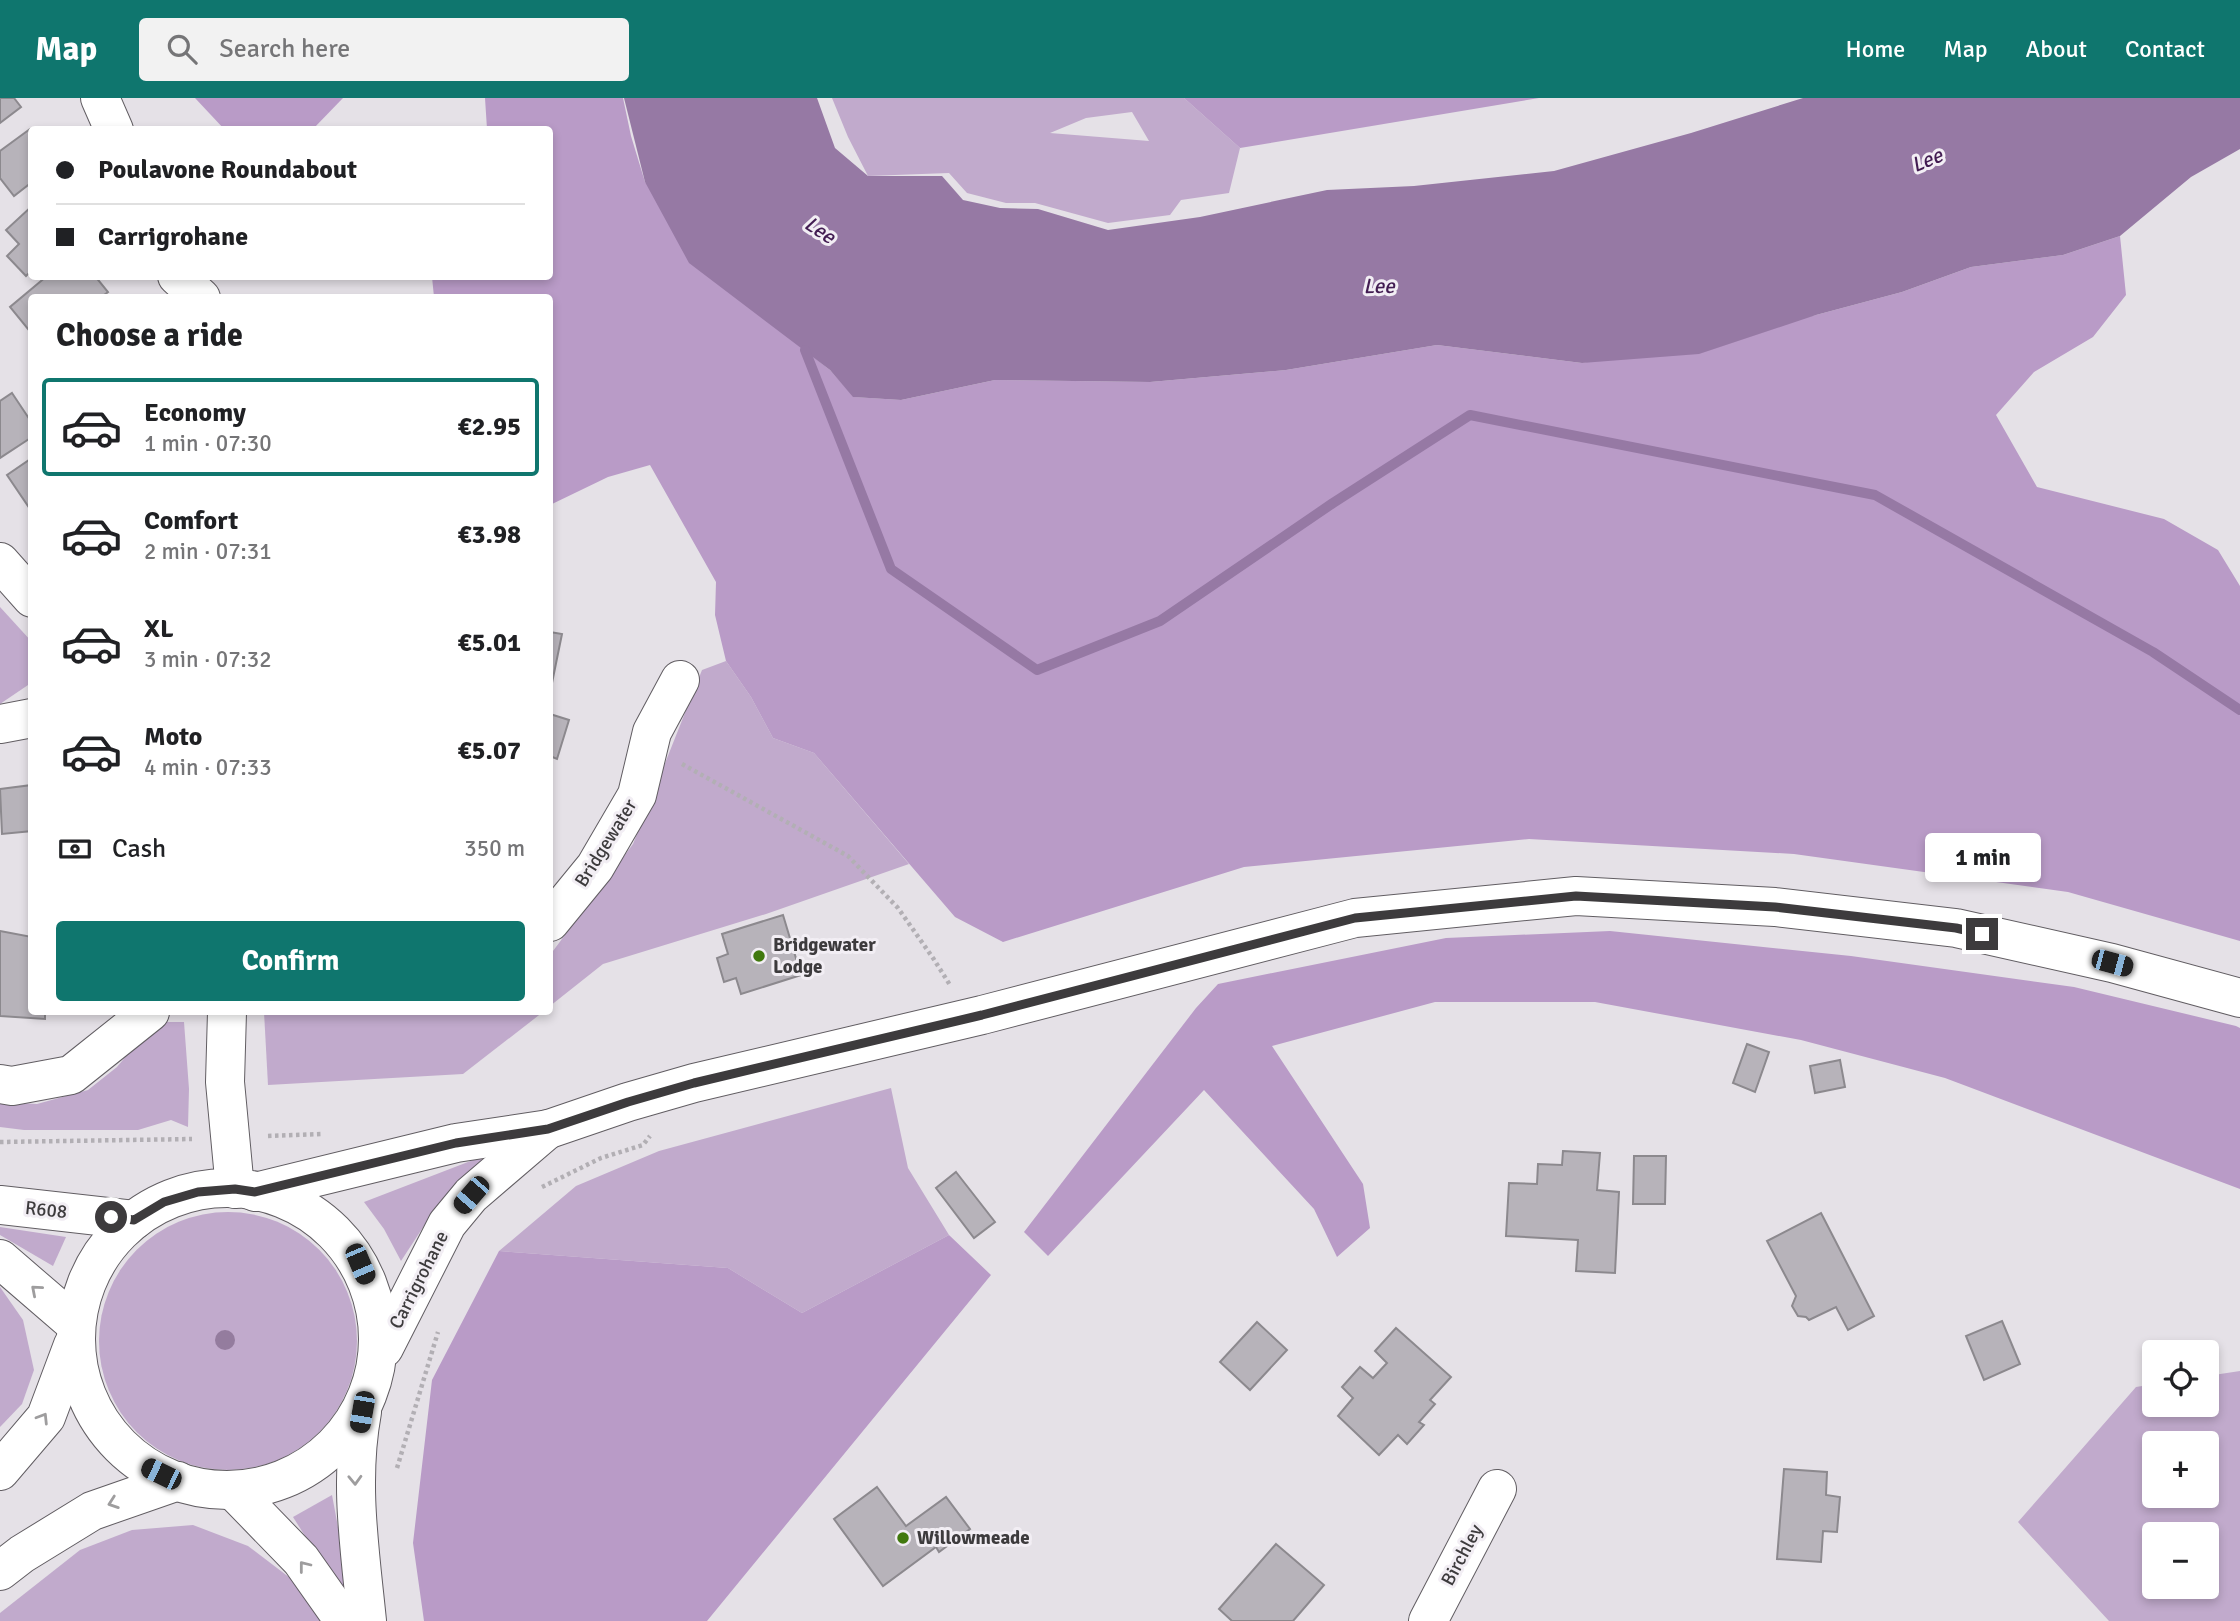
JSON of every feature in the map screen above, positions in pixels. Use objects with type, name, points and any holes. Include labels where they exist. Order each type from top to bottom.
[{"type":"main road","points":[[100,98],[112,126]]},
{"type":"main road","points":[[181,280],[197,294]]},
{"type":"main road","points":[[0,562],[28,594]]},
{"type":"main road","name":"Bridgewater","points":[[553,918],[595,867],[637,795],[652,732],[680,680]]},
{"type":"main road","points":[[0,724],[28,719]]},
{"type":"main road","name":"Carrigrohane","points":[[245,1191],[456,1143],[548,1129],[694,1083],[982,1015],[1355,918],[1576,896],[1775,907],[1956,928],[2112,963],[2240,998]]},
{"type":"main road","points":[[0,1084],[12,1086],[71,1075],[146,1015]]},
{"type":"main road","points":[[228,1015],[225,1082],[245,1191]]},
{"type":"main road","name":"Carrigrohane","points":[[384,1348],[447,1224],[471,1195],[548,1129]]},
{"type":"main road","points":[[0,1259],[72,1333],[79,1381],[94,1414],[117,1443],[145,1466],[178,1481],[205,1488],[233,1490],[272,1483],[308,1468],[339,1443],[362,1412],[377,1376],[384,1348],[377,1304],[360,1264],[332,1230],[296,1205],[245,1191],[198,1192],[164,1202],[134,1220],[109,1243],[90,1271],[72,1333],[46,1417],[0,1471]]},
{"type":"main road","name":"R608","points":[[0,1205],[134,1220]]},
{"type":"main road","points":[[362,1412],[354,1474],[367,1621]]},
{"type":"main road","points":[[0,1571],[22,1554],[92,1511],[178,1481]]},
{"type":"main road","name":"Birchley","points":[[1429,1621],[1497,1489]]},
{"type":"main road","points":[[233,1490],[300,1560],[344,1621]]},
{"type":"path","points":[[647,751],[668,756],[848,856],[898,908],[954,992]]},
{"type":"path","points":[[0,1142],[202,1139]]},
{"type":"path","points":[[533,1191],[601,1158]]},
{"type":"path","points":[[395,1475],[440,1326]]},
{"type":"shaded area","points":[[195,98],[343,98],[316,126],[221,126]]},
{"type":"shaded area","points":[[485,98],[623,98],[645,182],[773,325],[830,370],[854,397],[901,400],[995,380],[1150,382],[1286,370],[1437,345],[1582,363],[1816,315],[1902,292],[1971,267],[2063,255],[2120,236],[2126,295],[2093,337],[2034,372],[1996,415],[2037,487],[2164,519],[2218,550],[2240,586],[2240,941],[2068,892],[1794,854],[1529,839],[1244,867],[1003,942],[955,917],[814,753],[773,738],[751,697],[726,661],[715,615],[716,582],[650,465],[608,477],[553,504],[553,294],[434,294],[432,280],[553,280],[553,126],[487,126]]},
{"type":"shaded area","points":[[832,98],[1184,98],[1240,148],[1229,193],[1181,200],[1170,215],[1108,223],[1035,203],[1006,203],[967,193],[949,173],[868,176]],"holes":[[[1132,112],[1149,141],[1050,133],[1086,118]]]},
{"type":"shaded area","points":[[1184,98],[1539,98],[1240,148]]},
{"type":"shaded area","points":[[0,607],[28,638],[28,685],[0,704]]},
{"type":"shaded area","points":[[726,661],[751,697],[773,738],[814,753],[909,864],[766,914],[603,964],[553,1004],[553,951],[633,844],[702,670]]},
{"type":"shaded area","points":[[1610,931],[1851,956],[2074,987],[2236,1026],[2240,1028],[2240,1189],[1945,1078],[1801,1040],[1595,1002],[1435,1002],[1272,1046],[1363,1184],[1370,1228],[1337,1257],[1314,1209],[1204,1090],[1048,1256],[1024,1232],[1196,1008],[1218,984],[1446,938]]},
{"type":"shaded area","points":[[264,1015],[539,1015],[463,1074],[268,1085]]},
{"type":"shaded area","points":[[166,1022],[184,1022],[189,1089],[188,1127],[171,1120],[138,1130],[24,1130],[0,1127],[0,1102],[37,1104],[88,1090],[117,1067],[137,1043]]},
{"type":"shaded area","points":[[891,1088],[908,1168],[949,1235],[802,1313],[728,1268],[499,1251],[576,1186],[659,1151]]},
{"type":"shaded area","points":[[494,1152],[433,1212],[401,1261],[384,1229],[364,1202]]},
{"type":"shaded area","points":[[228,1212],[253,1214],[289,1227],[310,1241],[328,1259],[347,1292],[355,1316],[355,1366],[342,1402],[328,1423],[310,1441],[277,1460],[253,1468],[228,1470],[203,1468],[167,1455],[146,1441],[128,1423],[109,1390],[101,1366],[99,1341],[101,1316],[114,1280],[128,1259],[146,1241],[179,1222],[203,1214]]},
{"type":"shaded area","points":[[0,1227],[66,1237],[53,1266],[0,1235]]},
{"type":"shaded area","points":[[949,1235],[991,1275],[707,1621],[424,1621],[413,1543],[432,1380],[499,1251],[728,1268],[802,1313]]},
{"type":"shaded area","points":[[0,1287],[23,1320],[34,1370],[22,1404],[0,1427]]},
{"type":"shaded area","points":[[2240,1371],[2240,1621],[2109,1621],[2018,1522],[2136,1387],[2142,1386],[2142,1417],[2219,1417],[2219,1374]]},
{"type":"shaded area","points":[[332,1495],[354,1613],[293,1517]]},
{"type":"shaded area","points":[[193,1525],[248,1546],[302,1587],[323,1621],[0,1621],[0,1613],[80,1550],[132,1530]]},
{"type":"water","name":"Lee","points":[[624,98],[817,98],[835,148],[868,176],[942,176],[963,200],[1000,208],[1038,209],[1108,230],[1200,217],[1327,190],[1414,186],[1554,171],[1803,98],[2240,98],[2240,149],[2191,177],[2120,236],[2063,255],[1971,267],[1902,292],[1816,315],[1699,354],[1582,363],[1437,345],[1286,370],[1150,382],[995,380],[901,400],[853,397],[830,370],[689,263],[645,182]]},
{"type":"building","points":[[0,98],[14,98],[21,107],[0,123]]},
{"type":"building","points":[[28,130],[28,185],[14,196],[0,178],[0,151]]},
{"type":"building","points":[[28,210],[26,276],[7,256],[19,244],[6,230]]},
{"type":"building","points":[[42,280],[98,280],[108,292],[28,294],[28,329],[10,307]]},
{"type":"building","points":[[12,393],[28,417],[28,440],[0,458],[0,401]]},
{"type":"building","points":[[28,461],[28,506],[7,475]]},
{"type":"building","points":[[553,632],[562,634],[553,678]]},
{"type":"building","points":[[553,715],[569,720],[557,759],[553,757]]},
{"type":"building","points":[[28,786],[28,831],[2,834],[0,789]]},
{"type":"building","name":"Bridgewater Lodge","points":[[783,915],[801,975],[741,994],[736,978],[724,982],[717,958],[728,954],[722,934]]},
{"type":"building","points":[[0,931],[28,936],[28,1015],[45,1015],[45,1019],[0,1016]]},
{"type":"building","points":[[1747,1044],[1769,1052],[1755,1092],[1733,1083]]},
{"type":"building","points":[[1840,1060],[1845,1087],[1815,1093],[1810,1066]]},
{"type":"building","points":[[1563,1151],[1600,1153],[1597,1190],[1619,1192],[1615,1273],[1576,1271],[1578,1240],[1506,1236],[1509,1183],[1537,1184],[1538,1164],[1562,1165]]},
{"type":"building","points":[[1634,1156],[1666,1156],[1665,1204],[1633,1204]]},
{"type":"building","points":[[956,1172],[995,1222],[974,1238],[936,1188]]},
{"type":"building","points":[[1821,1213],[1874,1316],[1848,1330],[1836,1307],[1809,1320],[1798,1316],[1792,1306],[1796,1296],[1767,1241]]},
{"type":"building","points":[[2002,1321],[2020,1364],[1984,1380],[1966,1336]]},
{"type":"building","points":[[1257,1322],[1287,1350],[1250,1390],[1220,1362]]},
{"type":"building","points":[[1396,1328],[1451,1377],[1430,1400],[1435,1404],[1419,1422],[1424,1425],[1407,1444],[1398,1435],[1379,1455],[1338,1416],[1353,1398],[1342,1387],[1360,1367],[1373,1378],[1387,1363],[1375,1351]]},
{"type":"building","points":[[1784,1469],[1827,1472],[1826,1495],[1840,1497],[1837,1532],[1823,1531],[1821,1562],[1777,1559]]},
{"type":"building","name":"Willowmeade","points":[[877,1487],[906,1526],[946,1497],[970,1529],[939,1552],[936,1547],[883,1586],[834,1519]]},
{"type":"building","points":[[1276,1544],[1324,1585],[1293,1621],[1232,1621],[1219,1609]]},
{"type":"waterway","points":[[805,350],[891,569],[1037,670],[1160,621],[1333,503],[1470,415],[1875,495],[2153,652],[2240,710]]},
{"type":"place","name":"Bridgewater Lodge","points":[[759,956]]},
{"type":"place","name":"Willowmeade","points":[[903,1538]]},
{"type":"route","points":[[111,1217],[134,1220],[164,1202],[198,1192],[235,1189],[255,1192],[456,1143],[548,1129],[563,1122],[694,1083],[982,1015],[1355,918],[1576,896],[1775,907],[1956,928],[1982,934]]}]
